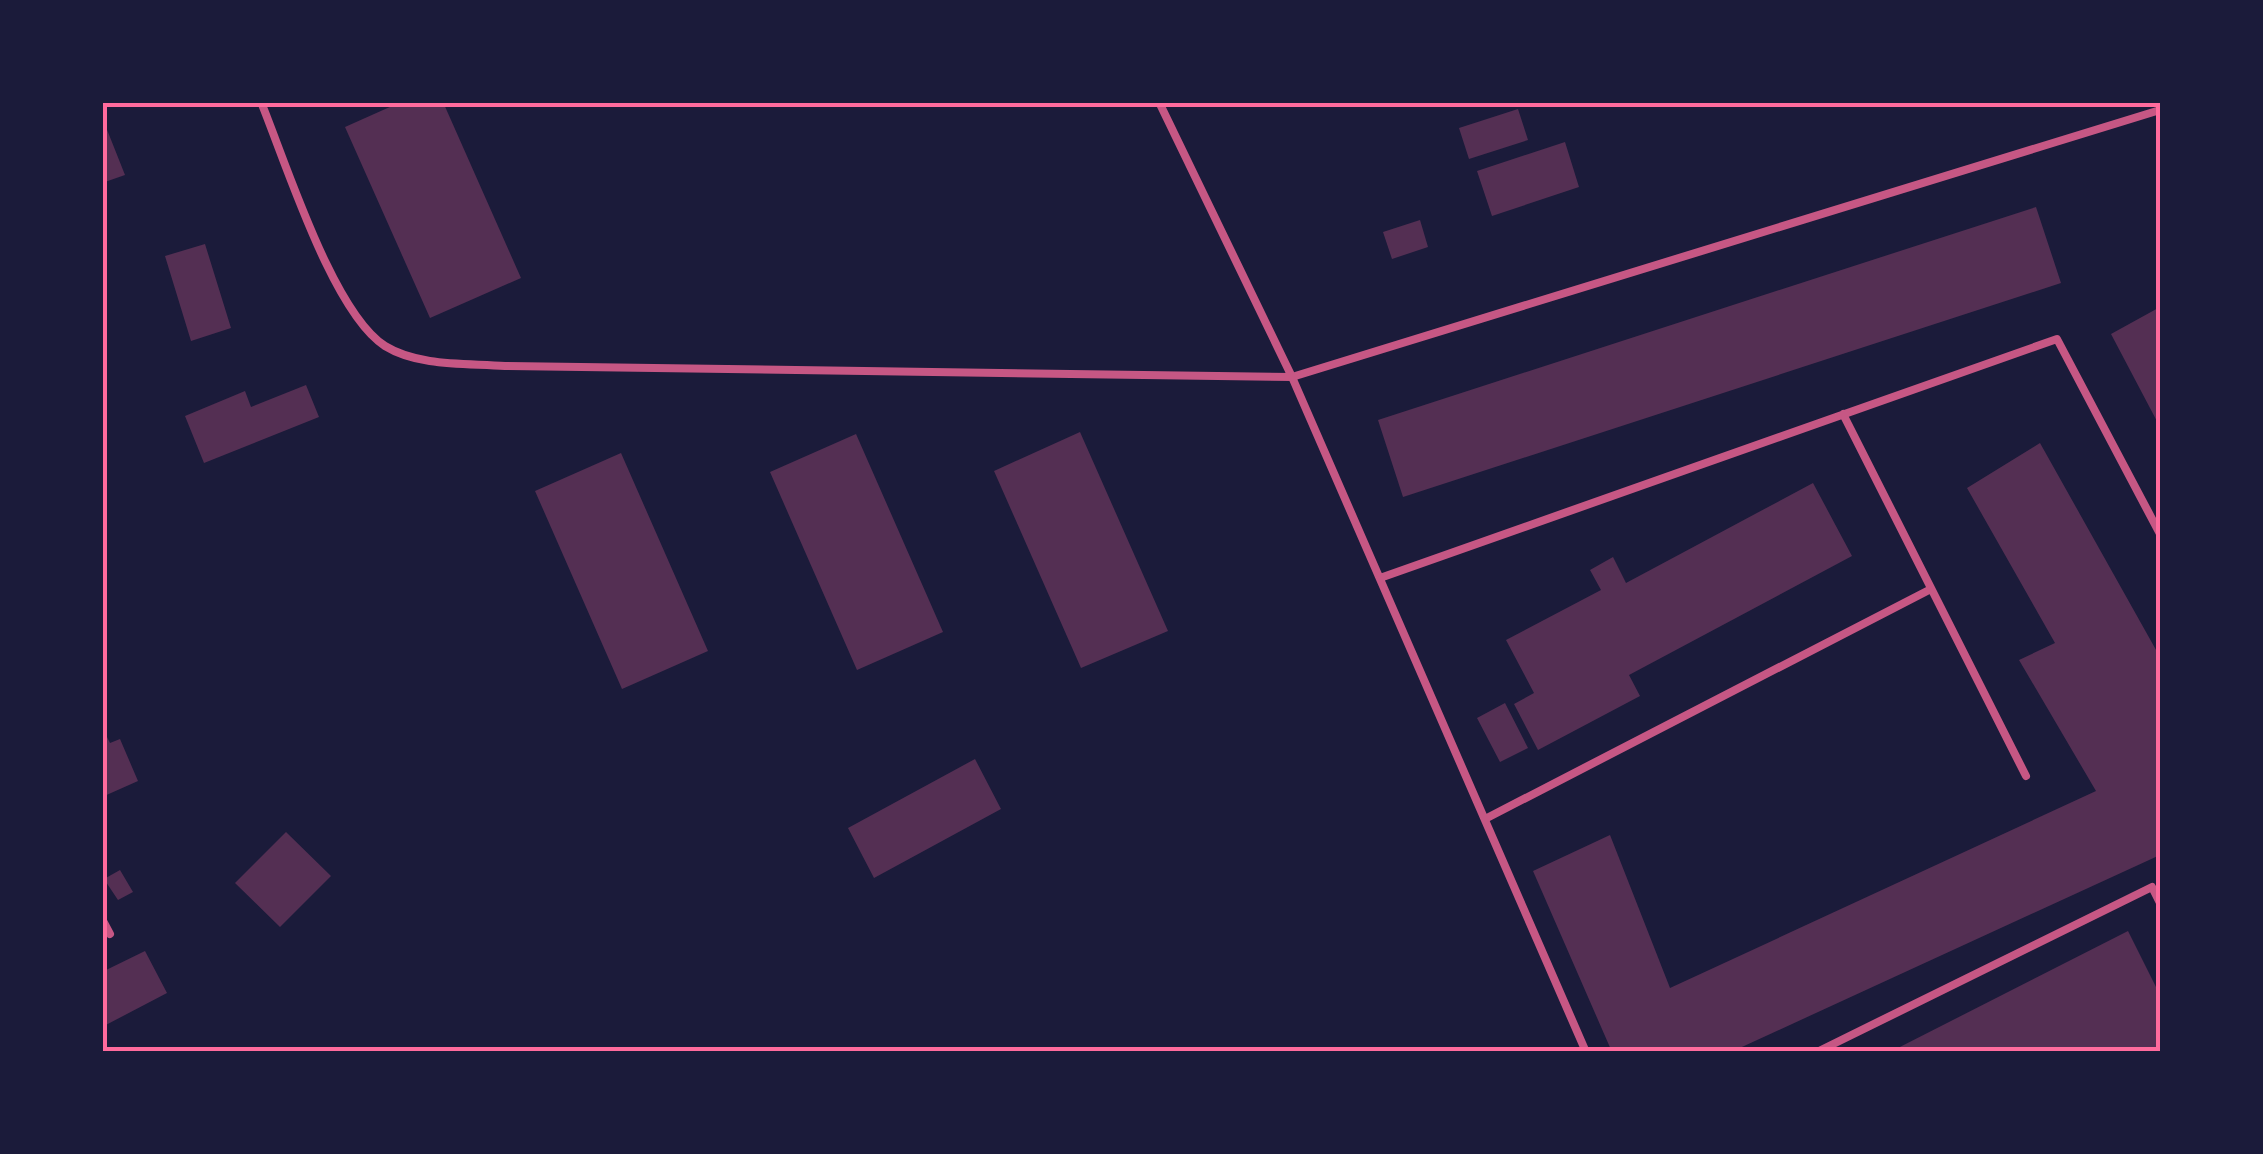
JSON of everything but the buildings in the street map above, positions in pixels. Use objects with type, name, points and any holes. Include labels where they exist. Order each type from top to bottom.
[{"type":"lane","points":[[261,102],[341,295],[385,346],[418,359],[505,366],[1292,377],[2160,110]]},
{"type":"lane","points":[[1159,102],[1292,377],[1586,1052]]},
{"type":"lane","points":[[1380,578],[2057,339],[2160,534]]},
{"type":"lane","points":[[1844,414],[2026,776]]},
{"type":"lane","points":[[1485,819],[1932,589]]},
{"type":"lane","points":[[1817,1052],[2152,886],[2160,903]]},
{"type":"lane","points":[[102,918],[110,934]]}]
